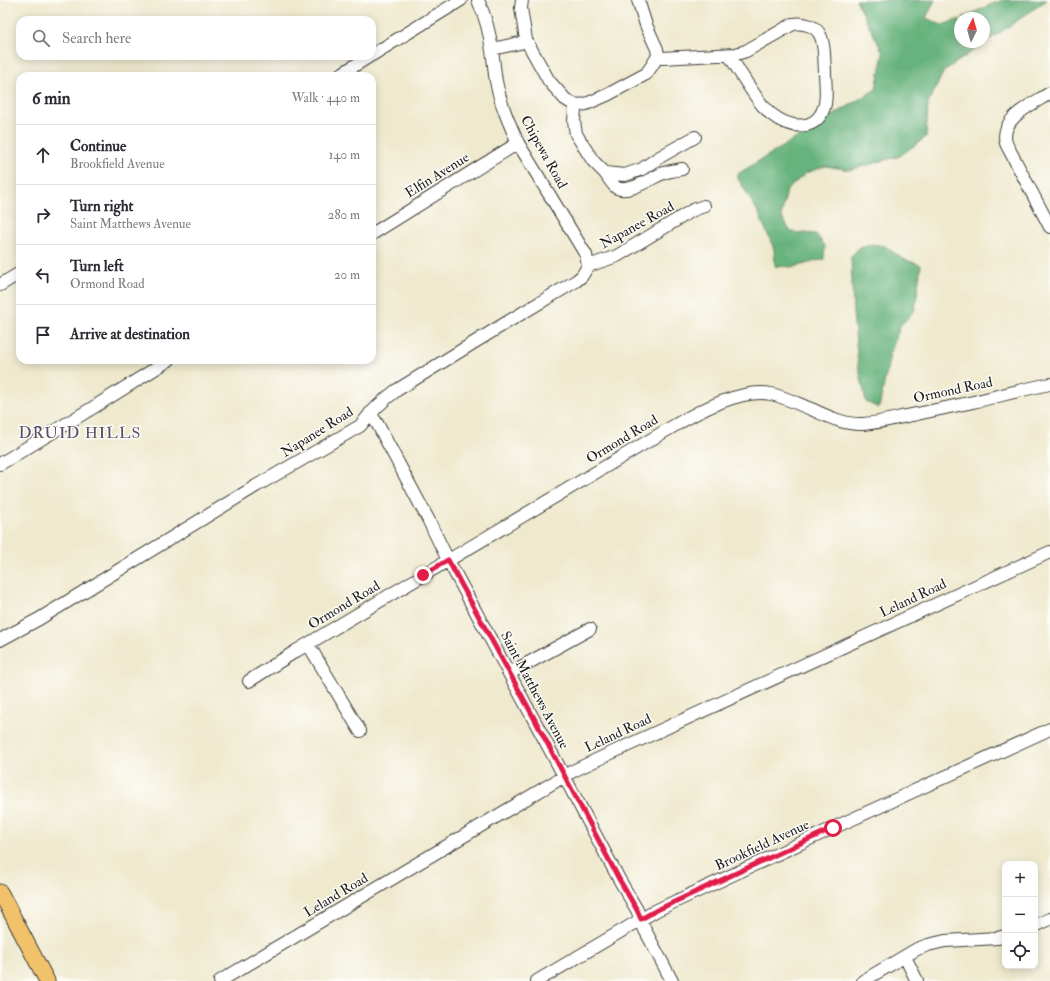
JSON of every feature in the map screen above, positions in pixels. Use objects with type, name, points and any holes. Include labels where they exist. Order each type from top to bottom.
[{"type":"main road","points":[[0,892],[47,981]]},
{"type":"street","points":[[376,52],[461,0]]},
{"type":"street","name":"Chipewa Road","points":[[478,0],[486,20],[492,49],[496,81],[509,124],[518,143],[586,255],[588,266]]},
{"type":"street","points":[[522,0],[521,8],[526,40],[549,81],[565,99],[574,104],[580,105],[607,95],[646,74],[658,56],[657,49],[638,0]]},
{"type":"street","points":[[658,56],[662,58],[729,55],[746,51],[793,24],[807,24],[817,31],[821,37],[823,46],[826,94],[825,105],[821,114],[815,122],[800,126],[782,121],[771,114],[756,98],[729,55]]},
{"type":"street","points":[[492,49],[520,44],[526,40]]},
{"type":"street","points":[[344,72],[363,60]]},
{"type":"street","points":[[1050,93],[1013,117],[1007,126],[1005,135],[1006,142],[1050,227]]},
{"type":"street","points":[[574,104],[576,134],[593,161],[617,188],[624,189],[635,187],[664,173],[682,169]]},
{"type":"street","points":[[605,173],[624,175],[642,169],[658,158],[696,137]]},
{"type":"street","name":"Elfin Avenue","points":[[376,232],[518,143]]},
{"type":"street","name":"Napanee Road","points":[[0,640],[39,619],[256,486],[360,426],[370,413],[397,390],[576,282],[588,266],[617,256],[694,210],[704,206]]},
{"type":"street","points":[[0,285],[16,275]]},
{"type":"street","points":[[0,464],[162,364]]},
{"type":"street","name":"Ormond Road","points":[[249,681],[308,644],[672,427],[696,413],[722,402],[745,395],[770,394],[782,397],[838,420],[854,424],[863,424],[973,402],[1050,384]]},
{"type":"street","name":"Saint Matthews Avenue","points":[[370,413],[378,425],[448,560],[637,910],[645,930],[672,981]]},
{"type":"street","name":"Leland Road","points":[[220,981],[565,776],[609,754],[1050,552]]},
{"type":"street","points":[[510,673],[590,629]]},
{"type":"street","points":[[308,644],[360,731]]},
{"type":"street","name":"Brookfield Avenue","points":[[537,981],[657,910],[833,828],[1050,730]]},
{"type":"street","points":[[1038,925],[1050,919]]},
{"type":"street","points":[[863,981],[917,949],[938,942],[1002,937]]},
{"type":"street","points":[[905,957],[917,981]]},
{"type":"green space","points":[[856,0],[935,0],[926,18],[942,25],[954,21],[954,48],[977,48],[944,71],[928,104],[926,137],[900,156],[850,170],[826,166],[806,173],[787,190],[781,216],[791,232],[816,234],[825,246],[824,259],[794,267],[775,266],[774,249],[759,214],[736,175],[876,89],[883,53]]},
{"type":"green space","points":[[1003,0],[1047,0],[990,39],[990,12],[975,12]]},
{"type":"green space","points":[[872,244],[885,246],[903,259],[921,265],[915,310],[900,326],[890,355],[879,408],[866,402],[858,364],[853,313],[851,256],[860,247]]},
{"type":"district","name":"DRUID HILLS","points":[[80,433]]},
{"type":"route","points":[[423,575],[448,560],[641,919],[657,910],[833,828]]}]
